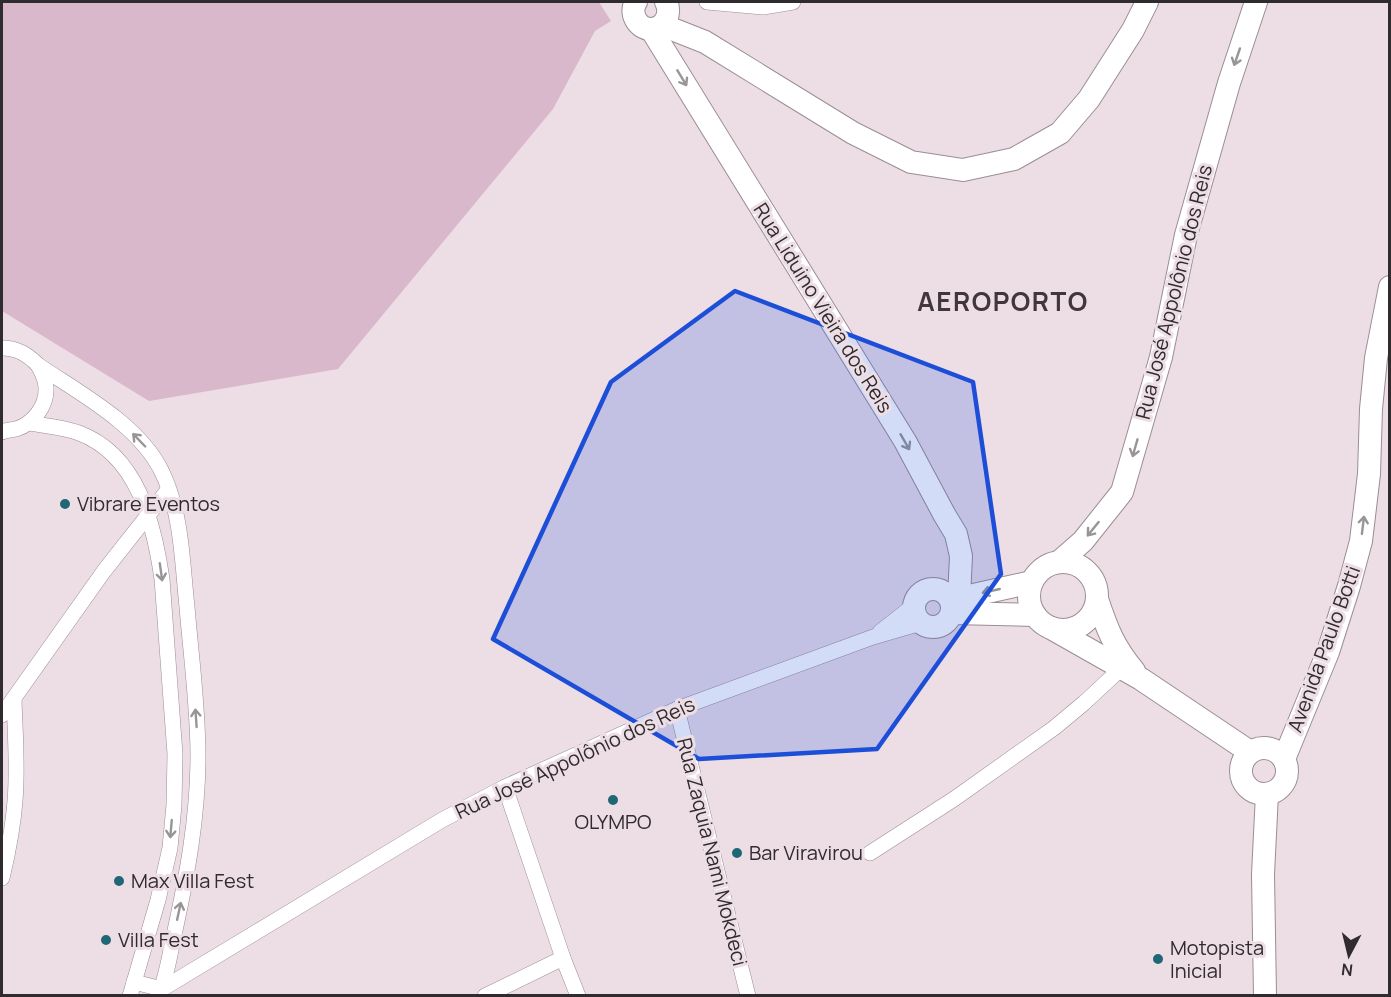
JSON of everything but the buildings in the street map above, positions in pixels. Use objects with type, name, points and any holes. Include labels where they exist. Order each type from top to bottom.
[{"type":"main road","points":[[633,3],[633,16],[640,26],[662,15],[863,138],[911,162],[963,170],[1014,159],[1060,133],[1089,99],[1133,30],[1147,2]]},
{"type":"main road","name":"Rua José Appolônio dos Reis","points":[[1059,562],[1083,541],[1122,492],[1161,357],[1186,235],[1229,83],[1256,2]]},
{"type":"main road","name":"Rua Liduino Vieira dos Reis","points":[[662,15],[956,534],[961,556],[954,604]]},
{"type":"main road","name":"Avenida Paulo Botti","points":[[1284,759],[1328,652],[1361,541],[1369,474],[1371,409],[1376,358],[1389,287]]},
{"type":"main road","points":[[1130,670],[1111,639],[1093,580],[1087,572],[1079,566],[1059,562],[1043,568],[1036,574],[1029,590],[1029,599],[1043,622],[1130,670],[1250,753]]},
{"type":"main road","points":[[954,604],[1032,582]]},
{"type":"main road","points":[[954,604],[949,618],[939,626],[932,627],[917,614],[919,594],[930,588],[937,588],[954,604],[1043,622],[1061,630],[1081,625],[1089,618],[1097,599]]},
{"type":"main road","points":[[1265,996],[1263,874],[1266,802],[1285,782],[1287,766],[1279,753],[1265,748],[1257,749],[1245,758],[1241,772],[1246,786],[1259,794],[1266,802]]},
{"type":"street","points":[[707,2],[763,7],[793,2]]},
{"type":"street","points":[[2,347],[17,350],[29,356],[38,365],[116,418],[143,443],[160,469],[176,512],[181,538],[193,664],[198,754],[197,806],[192,849],[161,992],[132,989],[158,900],[170,848],[174,805],[175,754],[170,668],[158,551],[138,488],[123,465],[101,445],[80,434],[57,427],[29,423]]},
{"type":"street","points":[[2,431],[17,429],[29,423],[38,414],[44,402],[46,389],[44,376],[38,365]]},
{"type":"street","points":[[2,715],[104,570],[168,490]]},
{"type":"street","name":"Rua José Appolônio dos Reis","points":[[161,992],[442,820],[505,786],[677,709],[873,637],[917,614]]},
{"type":"street","points":[[170,668],[193,664]]},
{"type":"street","points":[[870,854],[954,799],[1054,728],[1130,670]]},
{"type":"street","points":[[2,878],[8,856],[15,801],[14,699]]},
{"type":"street","name":"Rua Zaquia Nami Mokdeci","points":[[677,709],[748,996]]},
{"type":"street","points":[[505,786],[578,996]]},
{"type":"street","points":[[174,805],[197,806]]},
{"type":"street","points":[[485,996],[563,958]]},
{"type":"highlighted area","points":[[735,291],[973,382],[1001,574],[877,749],[699,759],[493,639],[611,382]]},
{"type":"shaded area","points":[[2,2],[599,2],[611,21],[595,31],[553,109],[338,369],[149,401],[2,311]]},
{"type":"place","name":"Vibrare Eventos","points":[[65,504]]},
{"type":"place","name":"OLYMPO","points":[[613,800]]},
{"type":"place","name":"Bar Viravirou","points":[[737,853]]},
{"type":"place","name":"Max Villa Fest","points":[[119,881]]},
{"type":"place","name":"Villa Fest","points":[[106,940]]},
{"type":"place","name":"Motopista Inicial","points":[[1158,959]]},
{"type":"district","name":"AEROPORTO","points":[[1003,302]]}]
